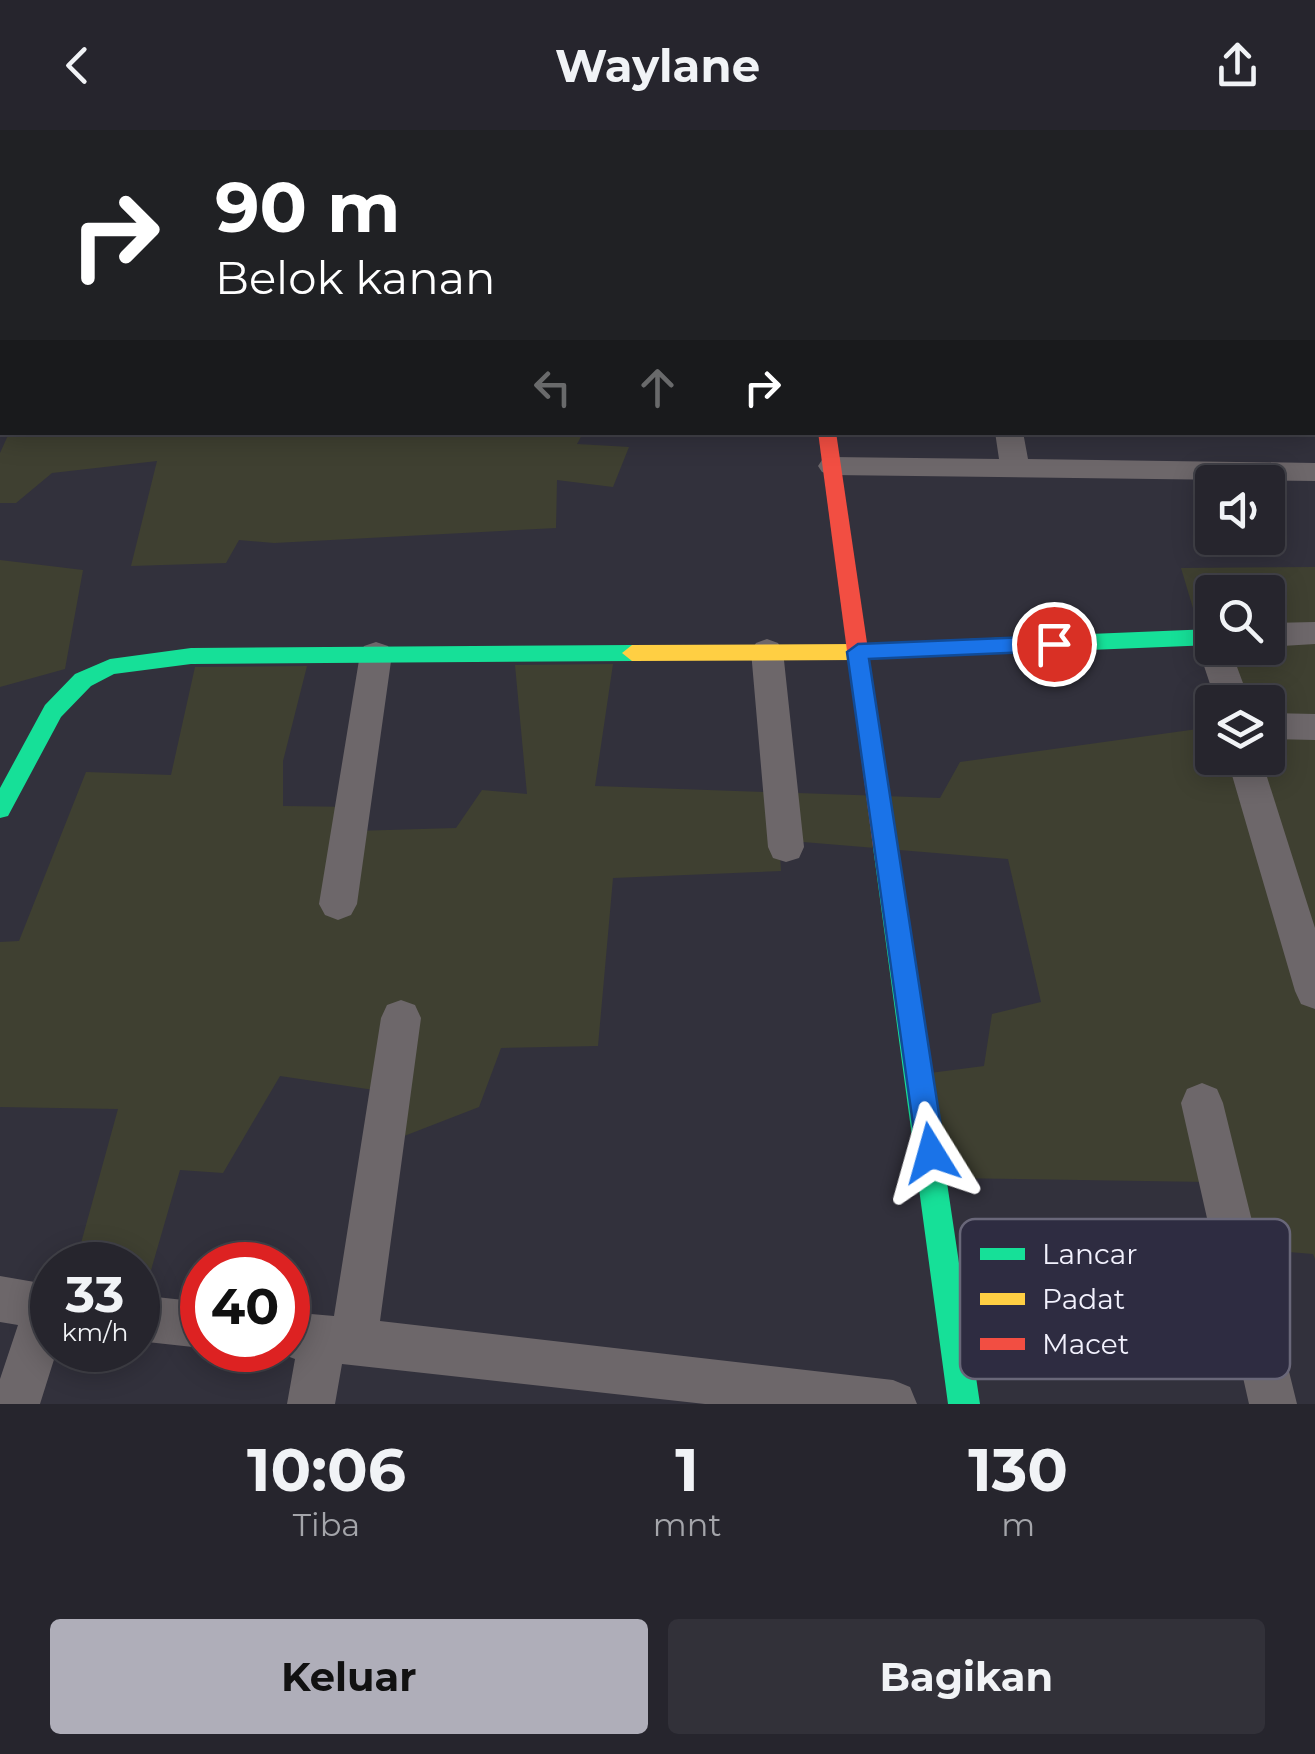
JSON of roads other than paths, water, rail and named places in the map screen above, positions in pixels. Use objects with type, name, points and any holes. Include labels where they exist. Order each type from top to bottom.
[{"type":"street","points":[[827,435],[960,1376]]},
{"type":"street","points":[[1009,435],[1014,469]]},
{"type":"street","points":[[832,466],[1315,472]]},
{"type":"street","points":[[1285,635],[1312,634]]},
{"type":"street","points":[[0,809],[54,710],[96,672],[191,656],[858,652],[1195,642]]},
{"type":"street","points":[[767,651],[786,847]]},
{"type":"street","points":[[338,904],[376,654]]},
{"type":"street","points":[[1285,726],[1315,727]]},
{"type":"street","points":[[1249,775],[1315,992]]},
{"type":"street","points":[[311,1404],[321,1340],[401,1018]]},
{"type":"street","points":[[1202,1103],[1229,1219]]},
{"type":"street","points":[[0,1299],[30,1304]]},
{"type":"street","points":[[321,1340],[674,1390],[893,1404]]},
{"type":"street","points":[[16,1404],[30,1364]]},
{"type":"street","points":[[960,1379],[964,1404]]},
{"type":"street","points":[[1267,1379],[1273,1404]]}]
